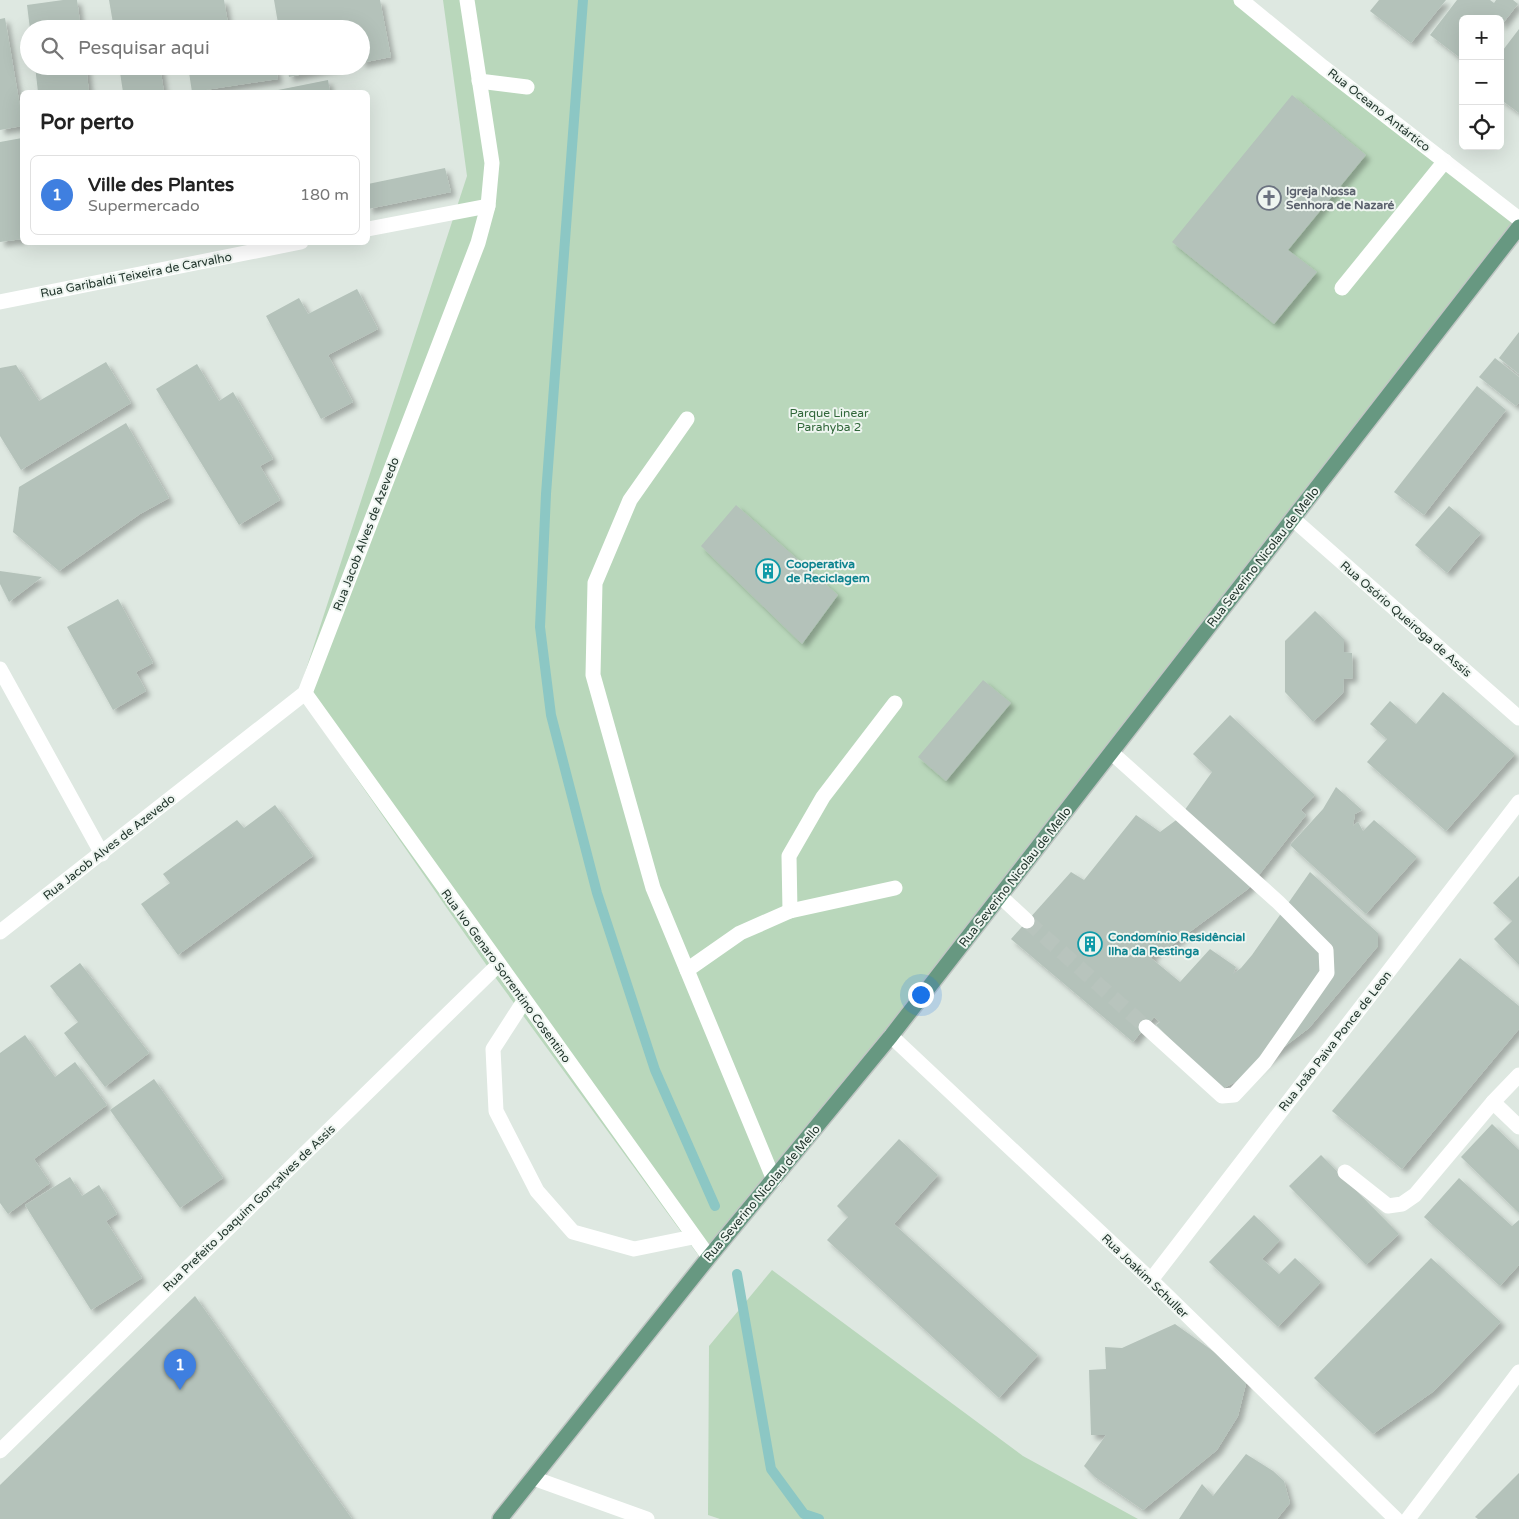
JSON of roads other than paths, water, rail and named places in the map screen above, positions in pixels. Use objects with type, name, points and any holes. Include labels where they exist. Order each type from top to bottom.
[{"type":"main road","name":"Rua Severino Nicolau de Mello","points":[[500,1519],[708,1257],[774,1180],[891,1036],[1519,228]]},
{"type":"street","name":"Rua Jacob Alves de Azevedo","points":[[0,932],[102,854],[305,693],[478,243],[488,206],[492,164],[467,0]]},
{"type":"street","name":"Rua Oceano Antártico","points":[[1241,0],[1323,67],[1519,219]]},
{"type":"street","points":[[479,81],[527,87]]},
{"type":"street","points":[[1342,288],[1445,161]]},
{"type":"street","points":[[370,229],[488,206]]},
{"type":"street","name":"Rua Garibaldi Teixeira de Carvalho","points":[[0,302],[286,245]]},
{"type":"street","points":[[687,419],[630,500],[595,582],[593,674],[653,888],[774,1180]]},
{"type":"street","name":"Rua Osório Queiroga de Assis","points":[[1293,519],[1519,718]]},
{"type":"street","points":[[0,669],[102,854]]},
{"type":"street","name":"Rua Ivo Genaro Sorrentino Cosentino","points":[[305,693],[708,1257]]},
{"type":"street","points":[[790,911],[789,856],[823,797],[895,702]]},
{"type":"street","points":[[1112,753],[1278,902],[1326,950],[1327,974],[1265,1062],[1234,1095],[1222,1096],[1146,1027]]},
{"type":"street","name":"Rua João Paiva Ponce de Leon","points":[[1151,1280],[1519,802]]},
{"type":"street","points":[[687,970],[740,933],[790,911],[895,888]]},
{"type":"street","points":[[1000,896],[1027,921]]},
{"type":"street","name":"Rua Prefeito Joaquim Gonçalves de Assis","points":[[0,1451],[498,965]]},
{"type":"street","points":[[524,1001],[493,1049],[496,1111],[537,1191],[573,1232],[634,1249],[693,1237]]},
{"type":"street","name":"Rua Joakim Schuller","points":[[891,1036],[1151,1280],[1396,1519]]},
{"type":"street","points":[[1345,1172],[1388,1206],[1402,1204],[1414,1195],[1493,1102],[1519,1075]]},
{"type":"street","points":[[1493,1102],[1519,1127]]},
{"type":"street","points":[[1408,1519],[1519,1372]]},
{"type":"street","points":[[533,1478],[647,1519]]},
{"type":"waterway","points":[[583,0],[546,494],[540,627],[551,715],[597,893],[655,1070],[715,1206]]},
{"type":"waterway","points":[[737,1274],[771,1469],[804,1514],[819,1519]]},
{"type":"tunnel","points":[[1027,921],[1146,1027]]},
{"type":"place","name":"Igreja Nossa Senhora de Nazaré","points":[[1269,198]]},
{"type":"place","name":"Cooperativa de Reciclagem","points":[[768,571]]},
{"type":"place","name":"Condomínio Residêncial Ilha da Restinga","points":[[1090,944]]},
{"type":"place","name":"Ville des Plantes","points":[[180,1390]]},
{"type":"park label","name":"Parque Linear Parahyba 2","points":[[829,420]]}]
